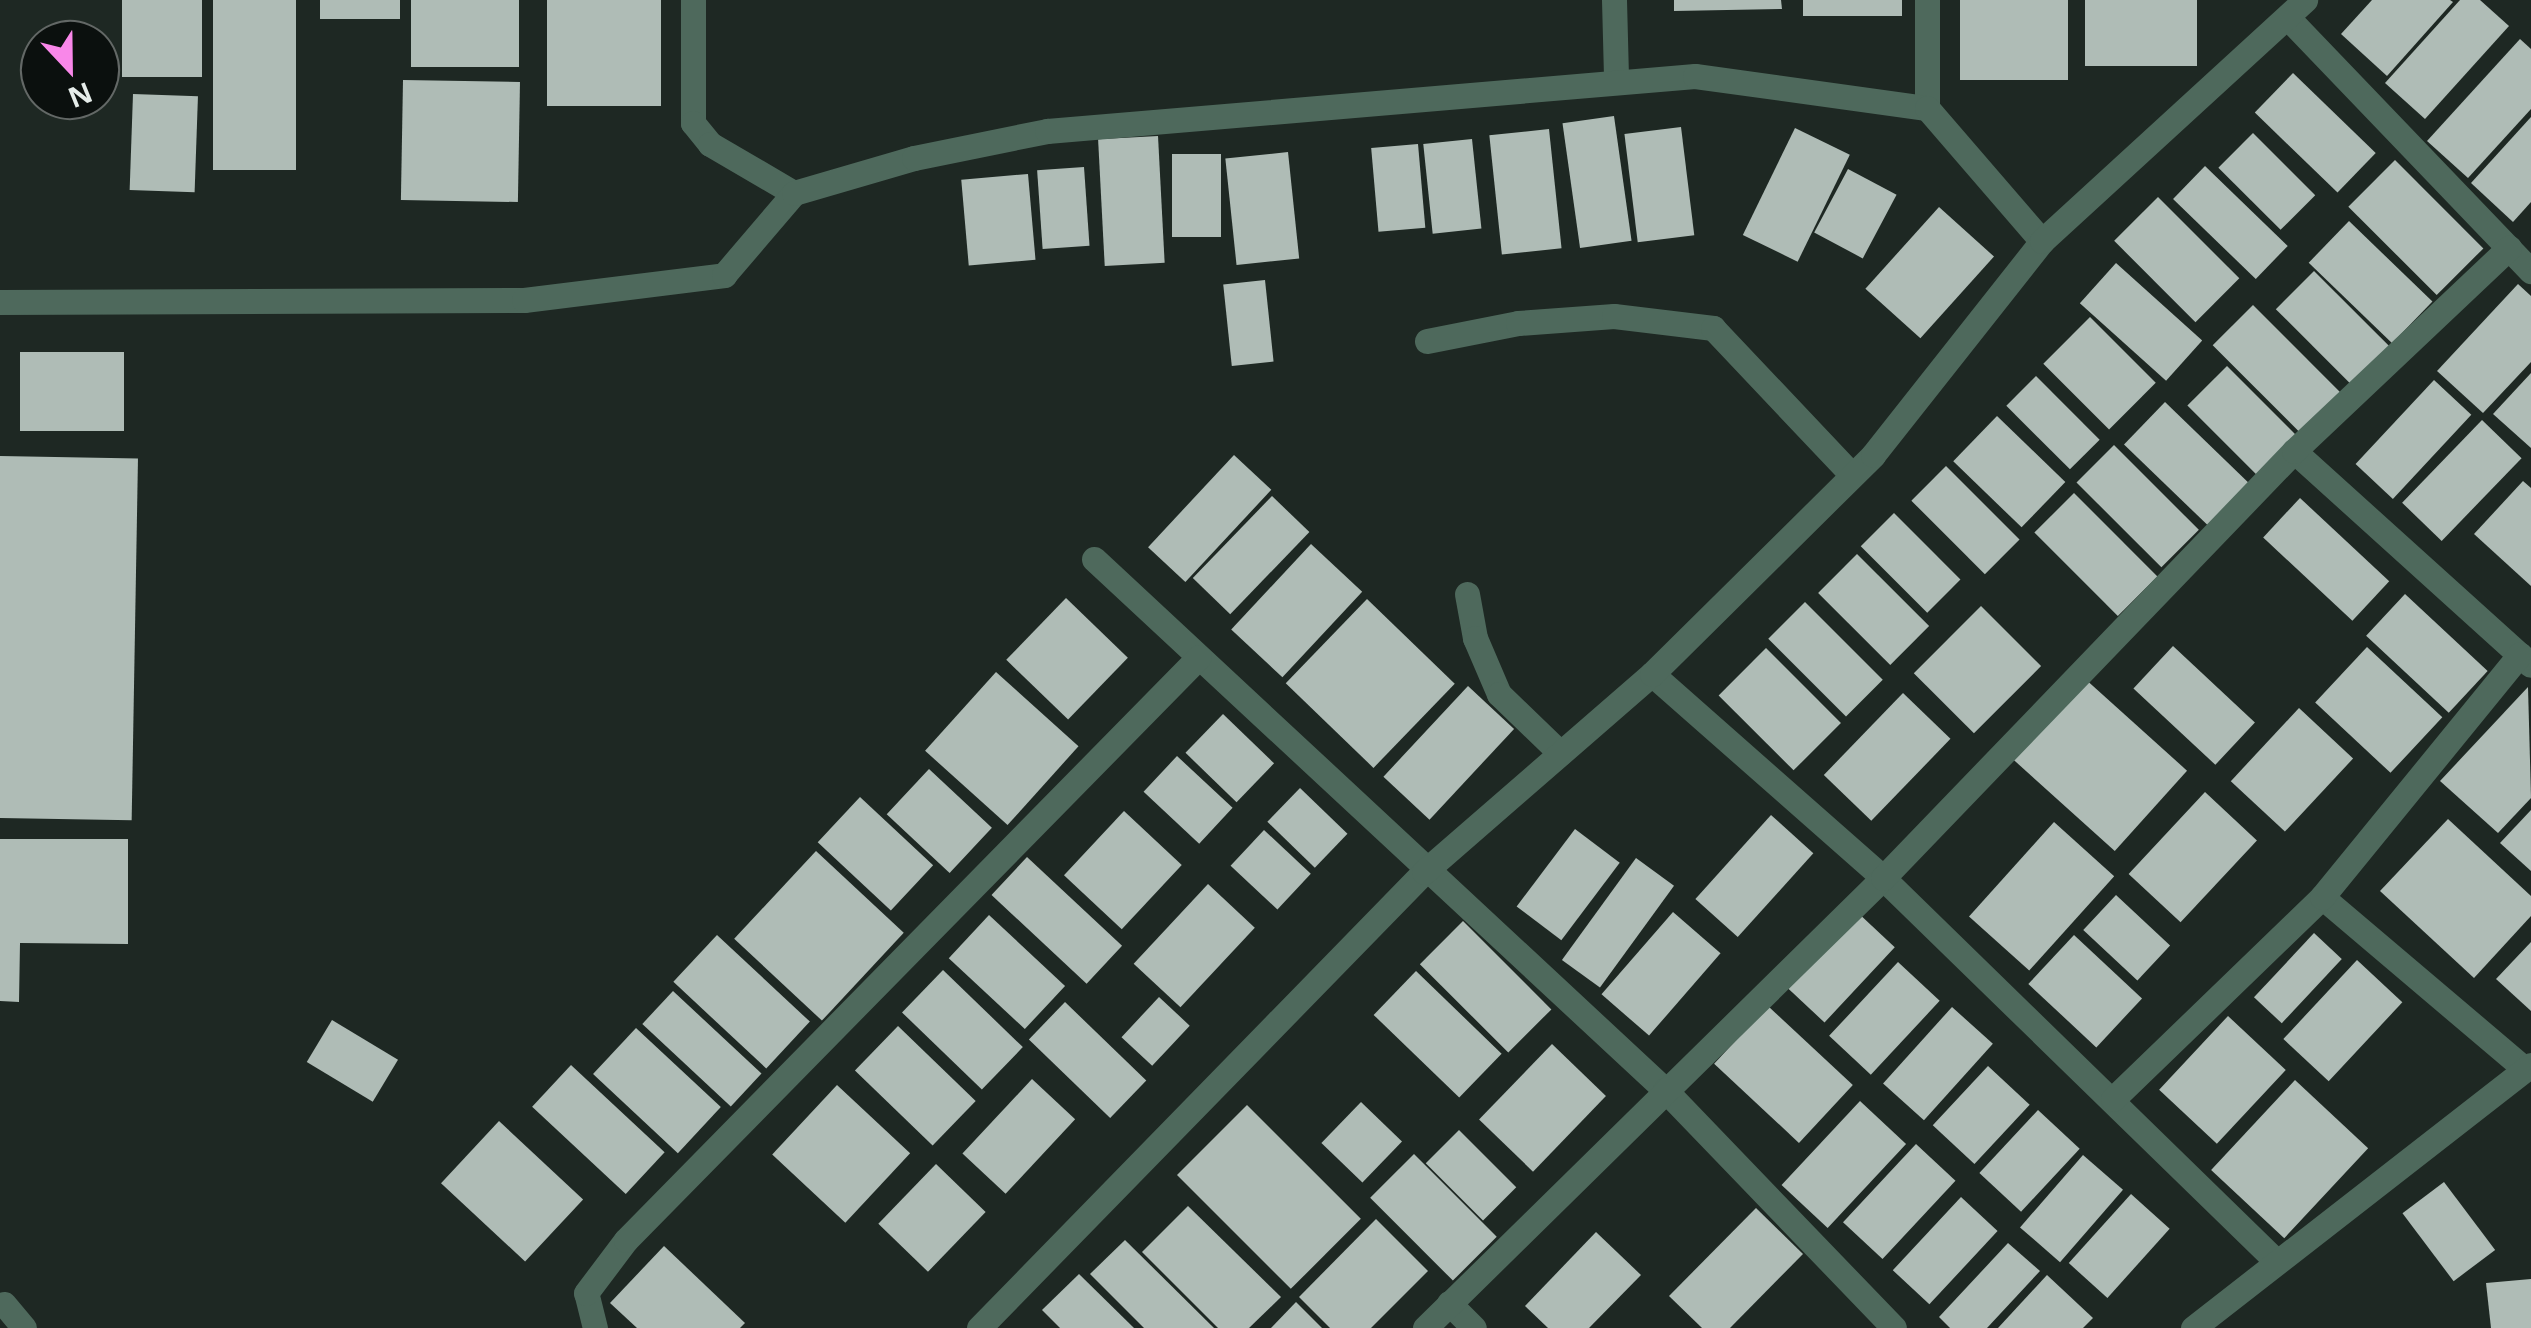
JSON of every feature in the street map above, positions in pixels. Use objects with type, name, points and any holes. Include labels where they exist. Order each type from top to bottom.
[{"type":"street","points":[[693,0],[693,123],[710,144],[794,193]]},
{"type":"street","points":[[1614,0],[1616,79]]},
{"type":"street","points":[[1926,0],[1927,108],[2042,241]]},
{"type":"street","points":[[979,1328],[1424,872],[1652,674],[1852,475],[2042,241],[2297,9],[2531,271]]},
{"type":"street","points":[[0,302],[524,300],[724,276],[794,193],[860,170],[1047,131],[1616,79],[1695,76],[1927,108]]},
{"type":"street","points":[[1425,1328],[1883,878],[2294,452],[2509,248]]},
{"type":"street","points":[[1427,341],[1518,323],[1614,316],[1714,328],[1852,475]]},
{"type":"street","points":[[2113,1099],[2322,898],[2525,659],[2294,452]]},
{"type":"street","points":[[1094,558],[1424,872],[1665,1090],[1894,1328]]},
{"type":"street","points":[[1467,594],[1476,638],[1499,694],[1560,754]]},
{"type":"street","points":[[595,1328],[586,1293],[626,1240],[1198,657]]},
{"type":"street","points":[[1652,674],[1883,878],[2276,1260]]},
{"type":"street","points":[[2193,1328],[2528,1067],[2322,898]]},
{"type":"street","points":[[1450,1303],[1474,1328]]},
{"type":"street","points":[[4,1304],[24,1328]]},
{"type":"building","points":[[122,0],[202,0],[202,77],[122,77]]},
{"type":"building","points":[[213,0],[296,0],[296,170],[213,170]]},
{"type":"building","points":[[320,0],[400,0],[400,19],[320,19]]},
{"type":"building","points":[[411,0],[519,0],[519,67],[411,67]]},
{"type":"building","points":[[547,0],[661,0],[661,106],[547,106]]},
{"type":"building","points":[[1674,0],[1781,0],[1782,9],[1674,11]]},
{"type":"building","points":[[1803,0],[1902,0],[1902,16],[1803,16]]},
{"type":"building","points":[[1960,0],[2068,0],[2068,80],[1960,80]]},
{"type":"building","points":[[2085,0],[2197,0],[2197,66],[2085,66]]},
{"type":"building","points":[[2372,0],[2453,2],[2387,76],[2341,34]]},
{"type":"building","points":[[2460,0],[2480,0],[2509,26],[2425,119],[2385,83]]},
{"type":"building","points":[[2520,39],[2531,49],[2531,109],[2468,178],[2427,141]]},
{"type":"building","points":[[2293,73],[2376,153],[2338,192],[2255,113]]},
{"type":"building","points":[[403,80],[520,82],[518,202],[401,200]]},
{"type":"building","points":[[133,94],[198,96],[195,192],[130,190]]},
{"type":"building","points":[[1614,116],[1632,241],[1580,248],[1563,123]]},
{"type":"building","points":[[2531,117],[2531,202],[2513,222],[2471,183]]},
{"type":"building","points":[[1681,127],[1694,235],[1638,242],[1624,134]]},
{"type":"building","points":[[1795,128],[1850,155],[1798,262],[1743,235]]},
{"type":"building","points":[[1549,129],[1562,248],[1502,255],[1489,135]]},
{"type":"building","points":[[2253,133],[2315,195],[2281,230],[2218,168]]},
{"type":"building","points":[[1158,136],[1165,263],[1105,266],[1098,139]]},
{"type":"building","points":[[1472,139],[1481,229],[1433,234],[1423,144]]},
{"type":"building","points":[[1418,144],[1425,228],[1378,232],[1371,148]]},
{"type":"building","points":[[1288,152],[1299,258],[1237,265],[1225,159]]},
{"type":"building","points":[[1172,154],[1221,154],[1221,237],[1172,237]]},
{"type":"building","points":[[2395,160],[2483,248],[2437,295],[2348,207]]},
{"type":"building","points":[[2205,166],[2288,246],[2256,279],[2173,199]]},
{"type":"building","points":[[1084,167],[1090,246],[1043,249],[1037,170]]},
{"type":"building","points":[[1848,169],[1897,195],[1863,258],[1814,233]]},
{"type":"building","points":[[1028,174],[1035,260],[969,266],[961,180]]},
{"type":"building","points":[[2158,197],[2239,278],[2195,322],[2114,241]]},
{"type":"building","points":[[1939,207],[1994,257],[1920,338],[1865,289]]},
{"type":"building","points":[[2349,221],[2432,302],[2392,343],[2309,263]]},
{"type":"building","points":[[2116,263],[2202,341],[2166,381],[2080,303]]},
{"type":"building","points":[[2314,271],[2390,347],[2352,386],[2276,309]]},
{"type":"building","points":[[1265,280],[1274,362],[1232,366],[1223,284]]},
{"type":"building","points":[[2518,284],[2531,296],[2531,362],[2483,413],[2437,371]]},
{"type":"building","points":[[2253,305],[2341,393],[2300,433],[2213,345]]},
{"type":"building","points":[[2090,317],[2156,383],[2109,429],[2043,364]]},
{"type":"building","points":[[20,352],[124,352],[124,431],[20,431]]},
{"type":"building","points":[[2227,366],[2298,437],[2258,476],[2187,406]]},
{"type":"building","points":[[2531,373],[2531,448],[2493,414]]},
{"type":"building","points":[[2036,376],[2100,440],[2070,469],[2006,406]]},
{"type":"building","points":[[2434,380],[2471,415],[2393,499],[2356,464]]},
{"type":"building","points":[[2165,402],[2251,485],[2210,527],[2124,444]]},
{"type":"building","points":[[1997,416],[2065,482],[2022,527],[1953,461]]},
{"type":"building","points":[[2482,420],[2522,458],[2442,541],[2402,503]]},
{"type":"building","points":[[2114,445],[2199,530],[2161,567],[2077,482]]},
{"type":"building","points":[[1234,455],[1271,490],[1185,582],[1148,547]]},
{"type":"building","points":[[0,456],[138,458],[132,820],[0,818]]},
{"type":"building","points":[[1946,466],[2020,540],[1985,574],[1911,501]]},
{"type":"building","points":[[2523,481],[2531,488],[2531,586],[2474,534]]},
{"type":"building","points":[[2074,493],[2157,576],[2118,616],[2034,533]]},
{"type":"building","points":[[1272,496],[1309,532],[1230,614],[1193,578]]},
{"type":"building","points":[[2300,498],[2389,581],[2352,621],[2263,537]]},
{"type":"building","points":[[1894,513],[1960,579],[1927,613],[1861,546]]},
{"type":"building","points":[[1311,544],[1362,592],[1282,677],[1231,630]]},
{"type":"building","points":[[1857,554],[1929,626],[1890,665],[1818,593]]},
{"type":"building","points":[[2405,594],[2488,671],[2449,713],[2366,636]]},
{"type":"building","points":[[1066,598],[1128,658],[1068,720],[1006,660]]},
{"type":"building","points":[[1367,599],[1455,684],[1373,768],[1286,683]]},
{"type":"building","points":[[1805,602],[1883,680],[1846,717],[1768,639]]},
{"type":"building","points":[[1981,606],[2041,666],[1974,733],[1914,673]]},
{"type":"building","points":[[2173,646],[2255,722],[2215,765],[2133,688]]},
{"type":"building","points":[[2367,647],[2442,717],[2390,773],[2315,703]]},
{"type":"building","points":[[1766,648],[1841,723],[1794,770],[1719,695]]},
{"type":"building","points":[[996,672],[1078,746],[1008,825],[925,751]]},
{"type":"building","points":[[2083,677],[2187,771],[2115,851],[2011,757]]},
{"type":"building","points":[[1468,686],[1514,729],[1430,820],[1383,777]]},
{"type":"building","points":[[2528,687],[2531,798],[2498,833],[2440,781]]},
{"type":"building","points":[[1903,693],[1950,739],[1871,821],[1824,775]]},
{"type":"building","points":[[2299,708],[2353,758],[2285,832],[2231,781]]},
{"type":"building","points":[[1223,714],[1274,763],[1237,802],[1185,753]]},
{"type":"building","points":[[1177,756],[1233,808],[1199,844],[1144,792]]},
{"type":"building","points":[[929,769],[992,828],[950,873],[887,814]]},
{"type":"building","points":[[1300,788],[1347,834],[1315,868],[1267,822]]},
{"type":"building","points":[[2205,792],[2257,840],[2181,922],[2129,874]]},
{"type":"building","points":[[860,797],[933,865],[891,911],[818,842]]},
{"type":"building","points":[[2531,810],[2531,871],[2500,843]]},
{"type":"building","points":[[1124,811],[1182,865],[1122,929],[1064,875]]},
{"type":"building","points":[[1771,815],[1813,853],[1738,937],[1695,899]]},
{"type":"building","points":[[2448,819],[2531,896],[2531,916],[2474,978],[2380,891]]},
{"type":"building","points":[[2054,822],[2114,876],[2029,971],[1969,916]]},
{"type":"building","points":[[1575,829],[1620,863],[1561,940],[1517,906]]},
{"type":"building","points":[[1264,830],[1311,874],[1277,909],[1231,866]]},
{"type":"building","points":[[0,839],[128,839],[128,944],[20,943],[19,1002],[0,1001]]},
{"type":"building","points":[[816,851],[904,933],[822,1021],[734,939]]},
{"type":"building","points":[[1027,857],[1122,946],[1087,984],[992,895]]},
{"type":"building","points":[[1636,858],[1674,886],[1600,988],[1562,960]]},
{"type":"building","points":[[1208,884],[1255,928],[1180,1007],[1134,964]]},
{"type":"building","points":[[2116,895],[2170,945],[2137,981],[2083,930]]},
{"type":"building","points":[[1856,911],[1895,947],[1825,1022],[1786,986]]},
{"type":"building","points":[[1673,912],[1721,953],[1649,1036],[1601,994]]},
{"type":"building","points":[[989,915],[1065,986],[1025,1029],[949,958]]},
{"type":"building","points":[[1463,921],[1551,1009],[1508,1053],[1420,964]]},
{"type":"building","points":[[2314,933],[2342,959],[2282,1023],[2254,997]]},
{"type":"building","points":[[717,935],[810,1022],[766,1068],[673,982]]},
{"type":"building","points":[[2074,935],[2142,998],[2096,1047],[2028,984]]},
{"type":"building","points":[[2531,942],[2531,1011],[2496,979]]},
{"type":"building","points":[[2357,960],[2402,1002],[2329,1081],[2283,1039]]},
{"type":"building","points":[[1898,962],[1940,1001],[1871,1075],[1829,1036]]},
{"type":"building","points":[[943,970],[1023,1047],[982,1090],[902,1012]]},
{"type":"building","points":[[1416,971],[1502,1054],[1459,1098],[1374,1015]]},
{"type":"building","points":[[673,991],[761,1074],[731,1106],[642,1024]]},
{"type":"building","points":[[1159,997],[1190,1026],[1152,1066],[1121,1037]]},
{"type":"building","points":[[1065,1002],[1146,1080],[1110,1118],[1029,1039]]},
{"type":"building","points":[[1768,1006],[1853,1085],[1799,1143],[1714,1064]]},
{"type":"building","points":[[1952,1007],[1993,1044],[1924,1120],[1883,1084]]},
{"type":"building","points":[[2228,1016],[2286,1070],[2217,1144],[2159,1090]]},
{"type":"building","points":[[332,1020],[398,1060],[373,1102],[307,1062]]},
{"type":"building","points":[[898,1026],[976,1101],[933,1146],[855,1071]]},
{"type":"building","points":[[636,1028],[721,1107],[678,1153],[593,1074]]},
{"type":"building","points":[[1552,1044],[1606,1096],[1533,1172],[1479,1120]]},
{"type":"building","points":[[571,1065],[665,1152],[626,1194],[532,1107]]},
{"type":"building","points":[[1988,1066],[2030,1105],[1974,1164],[1933,1125]]},
{"type":"building","points":[[1032,1079],[1075,1119],[1006,1194],[962,1154]]},
{"type":"building","points":[[2295,1080],[2368,1148],[2284,1238],[2211,1170]]},
{"type":"building","points":[[837,1085],[910,1153],[845,1223],[772,1154]]},
{"type":"building","points":[[1860,1101],[1906,1144],[1828,1228],[1782,1185]]},
{"type":"building","points":[[1361,1102],[1402,1142],[1362,1183],[1321,1143]]},
{"type":"building","points":[[1247,1105],[1361,1219],[1291,1289],[1177,1175]]},
{"type":"building","points":[[2038,1110],[2080,1149],[2021,1212],[1979,1173]]},
{"type":"building","points":[[499,1121],[583,1199],[525,1262],[441,1183]]},
{"type":"building","points":[[1459,1130],[1516,1187],[1483,1221],[1426,1163]]},
{"type":"building","points":[[1916,1144],[1955,1181],[1883,1259],[1843,1222]]},
{"type":"building","points":[[1414,1154],[1497,1237],[1453,1281],[1370,1198]]},
{"type":"building","points":[[2083,1155],[2123,1190],[2060,1262],[2020,1227]]},
{"type":"building","points":[[936,1164],[986,1212],[928,1272],[878,1224]]},
{"type":"building","points":[[2444,1182],[2495,1250],[2454,1281],[2402,1213]]},
{"type":"building","points":[[2131,1194],[2170,1229],[2107,1298],[2069,1263]]},
{"type":"building","points":[[1961,1197],[1998,1231],[1929,1304],[1893,1270]]},
{"type":"building","points":[[1188,1206],[1281,1297],[1249,1328],[1218,1328],[1142,1252]]},
{"type":"building","points":[[1756,1208],[1803,1254],[1730,1328],[1702,1328],[1669,1296]]},
{"type":"building","points":[[1376,1219],[1428,1271],[1371,1328],[1330,1328],[1299,1297]]},
{"type":"building","points":[[1596,1232],[1641,1275],[1589,1328],[1548,1328],[1525,1306]]},
{"type":"building","points":[[1125,1240],[1214,1328],[1144,1328],[1090,1274]]},
{"type":"building","points":[[2008,1243],[2040,1271],[1987,1328],[1950,1328],[1939,1317]]},
{"type":"building","points":[[664,1246],[745,1323],[740,1328],[637,1328],[610,1303]]},
{"type":"building","points":[[1079,1274],[1134,1328],[1060,1328],[1042,1310]]},
{"type":"building","points":[[2047,1275],[2093,1318],[2083,1328],[1998,1328]]},
{"type":"building","points":[[2531,1279],[2531,1328],[2491,1328],[2486,1283]]},
{"type":"building","points":[[1296,1302],[1322,1328],[1271,1328]]}]
